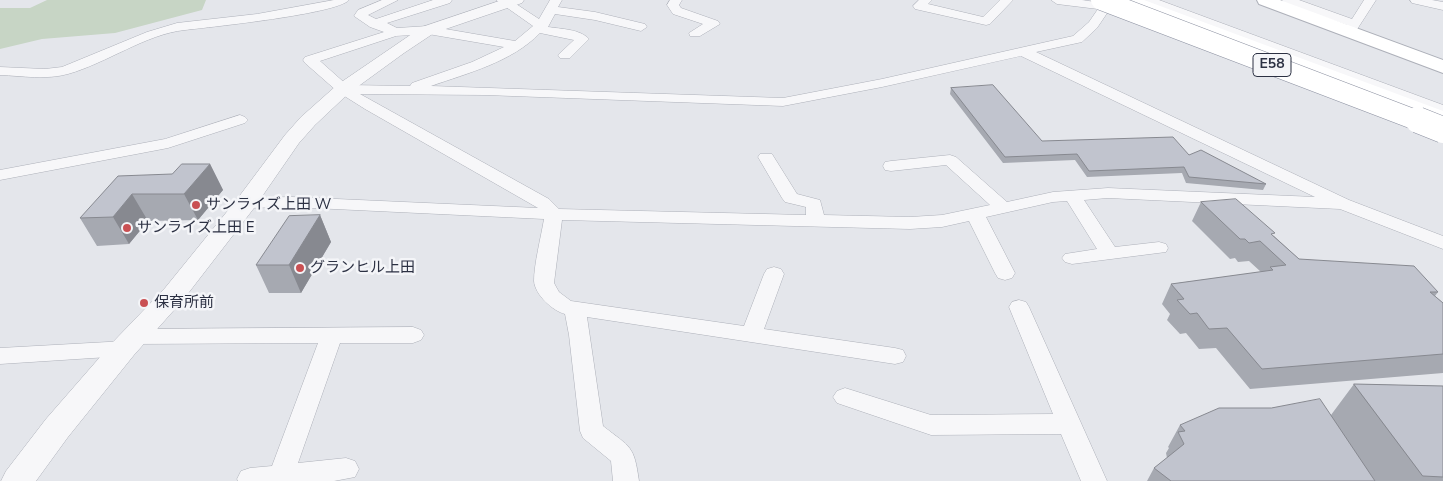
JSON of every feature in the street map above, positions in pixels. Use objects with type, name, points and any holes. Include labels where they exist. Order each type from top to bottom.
[{"type":"highway","name":"E58","points":[[1128,0],[1443,119]]},
{"type":"highway","name":"E58","points":[[1106,2],[1443,130]]},
{"type":"main road","points":[[1265,0],[1351,27],[1443,67]]},
{"type":"street","points":[[0,71],[44,73],[64,71],[83,65],[152,35],[177,27],[257,18],[335,4],[343,0]]},
{"type":"street","points":[[374,24],[408,11],[446,0]]},
{"type":"street","points":[[676,0],[673,5],[677,10],[714,24],[695,33]]},
{"type":"street","points":[[926,0],[919,6],[986,21],[1007,0]]},
{"type":"street","points":[[1057,0],[1106,2]]},
{"type":"street","points":[[1086,0],[1106,2],[1443,138]]},
{"type":"street","points":[[1148,0],[1443,110]]},
{"type":"street","points":[[1288,0],[1351,27],[1370,0]]},
{"type":"street","points":[[1416,0],[1443,6]]},
{"type":"street","points":[[17,481],[57,428],[174,294],[246,203],[292,139],[308,120],[343,89],[428,30],[508,1],[540,28],[584,39],[565,55]]},
{"type":"street","points":[[395,32],[360,16],[362,13],[396,2]]},
{"type":"street","points":[[343,89],[485,90],[784,102],[882,83],[1077,39],[1093,25],[1106,2]]},
{"type":"street","points":[[370,106],[490,59],[517,45],[540,28],[554,5],[595,16],[644,25],[628,35]]},
{"type":"street","points":[[517,45],[428,30],[395,32],[310,60],[343,89],[544,203],[554,214]]},
{"type":"street","points":[[1022,51],[1343,204],[1443,243]]},
{"type":"street","points":[[0,175],[168,143],[240,120]]},
{"type":"street","points":[[766,157],[791,198],[814,204],[816,220]]},
{"type":"street","points":[[890,166],[950,160],[1002,207]]},
{"type":"street","points":[[246,203],[292,202],[554,214],[926,222],[942,222],[1053,197],[1108,194],[1343,204]]},
{"type":"street","points":[[1073,196],[1110,254]]},
{"type":"street","points":[[554,214],[544,283],[552,297],[565,307],[895,356]]},
{"type":"street","points":[[976,214],[1005,273]]},
{"type":"street","points":[[1072,258],[1159,248]]},
{"type":"street","points":[[751,334],[774,274]]},
{"type":"street","points":[[1019,307],[1094,481]]},
{"type":"street","points":[[574,308],[580,335],[592,431],[623,456],[626,481]]},
{"type":"street","points":[[0,356],[130,343],[413,335]]},
{"type":"street","points":[[281,475],[332,336]]},
{"type":"street","points":[[845,397],[931,425],[1070,424]]},
{"type":"street","points":[[250,479],[346,469]]},
{"type":"green space","points":[[47,0],[206,0],[202,10],[115,33],[42,39],[0,49],[0,8],[30,8]]},
{"type":"building","points":[[993,85],[1042,141],[1173,137],[1189,155],[1201,150],[1266,184],[1189,177],[1184,167],[1089,171],[1077,154],[1005,157],[951,88]]},
{"type":"building","points":[[182,164],[210,164],[184,194],[132,194],[113,217],[80,218],[118,176],[172,174]]},
{"type":"building","points":[[1236,199],[1275,233],[1271,234],[1299,259],[1414,266],[1438,292],[1430,292],[1443,303],[1443,354],[1262,369],[1227,328],[1209,329],[1197,313],[1190,314],[1177,300],[1184,299],[1171,284],[1273,270],[1270,267],[1286,265],[1260,241],[1249,243],[1245,239],[1240,239],[1201,202]]},
{"type":"building","points":[[320,215],[289,265],[256,265],[289,216]]},
{"type":"building","points":[[1354,384],[1443,386],[1443,477],[1423,476]]},
{"type":"building","points":[[1320,399],[1375,481],[1171,481],[1154,468],[1184,444],[1178,432],[1185,431],[1180,425],[1219,408],[1271,408]]},
{"type":"place","name":"サンライズ上田 W","points":[[196,205]]},
{"type":"place","name":"サンライズ上田 E","points":[[127,228]]},
{"type":"place","name":"グランヒル上田","points":[[300,268]]},
{"type":"place","name":"保育所前","points":[[144,303]]}]
